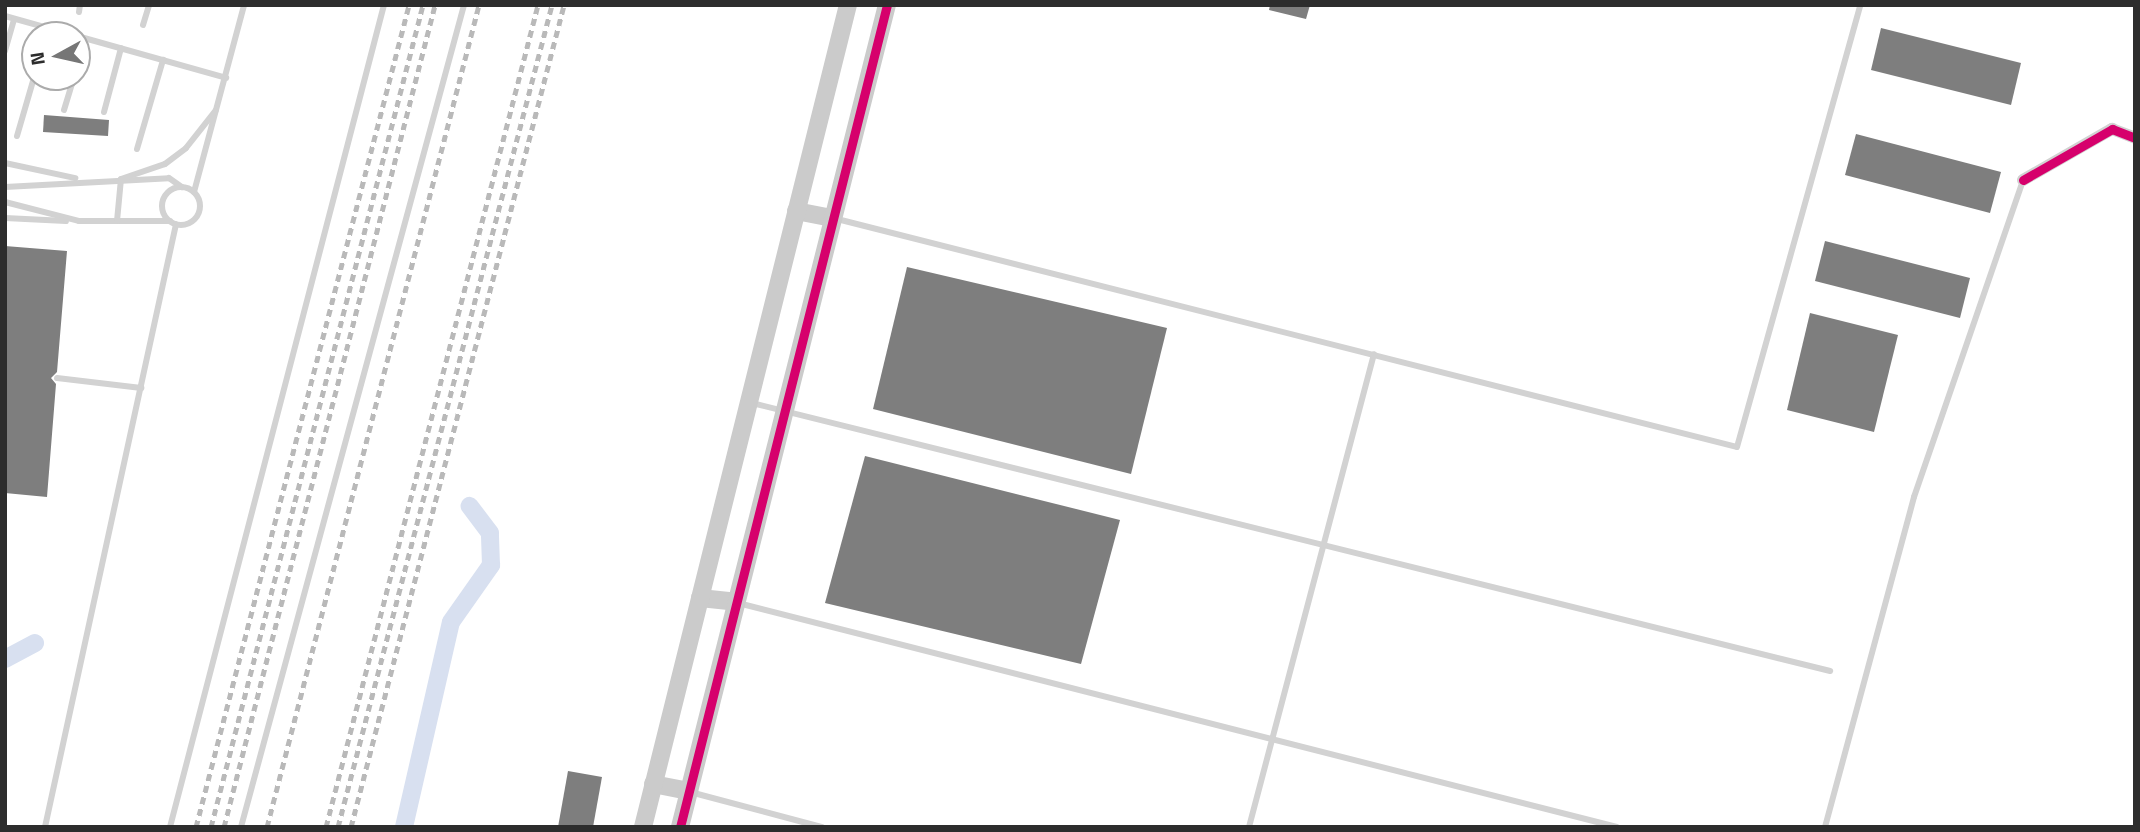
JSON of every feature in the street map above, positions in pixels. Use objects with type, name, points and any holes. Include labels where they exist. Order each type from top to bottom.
[{"type":"street","points":[[643,827],[848,5]]},
{"type":"street","points":[[680,827],[887,5]]},
{"type":"street","points":[[2023,180],[2112,129],[2135,138]]},
{"type":"street","points":[[796,211],[833,218]]},
{"type":"street","points":[[699,598],[736,603]]},
{"type":"street","points":[[653,784],[689,792]]},
{"type":"lane","points":[[143,25],[149,5]]},
{"type":"lane","points":[[5,218],[173,223],[197,215],[194,192],[244,5]]},
{"type":"lane","points":[[170,827],[384,5]]},
{"type":"lane","points":[[241,827],[464,5]]},
{"type":"lane","points":[[833,218],[1737,447],[1859,6]]},
{"type":"lane","points":[[5,16],[21,22]]},
{"type":"lane","points":[[5,51],[14,19]]},
{"type":"lane","points":[[91,40],[226,78]]},
{"type":"lane","points":[[104,112],[121,48]]},
{"type":"lane","points":[[137,149],[163,60]]},
{"type":"lane","points":[[17,136],[30,91]]},
{"type":"lane","points":[[64,110],[70,91]]},
{"type":"lane","points":[[121,179],[165,164],[186,148],[219,106]]},
{"type":"lane","points":[[5,163],[84,180]]},
{"type":"lane","points":[[5,187],[84,180],[169,178],[194,192]]},
{"type":"lane","points":[[117,221],[121,179]]},
{"type":"lane","points":[[1825,827],[1914,497],[2023,180]]},
{"type":"lane","points":[[45,827],[141,388],[173,223],[163,199],[182,187]]},
{"type":"lane","points":[[5,202],[79,221]]},
{"type":"lane","points":[[1249,827],[1374,354]]},
{"type":"lane","points":[[57,378],[141,388]]},
{"type":"lane","points":[[748,402],[785,409],[1323,549],[1830,671]]},
{"type":"lane","points":[[736,603],[1617,827]]},
{"type":"lane","points":[[689,792],[822,827]]},
{"type":"building","points":[[1270,5],[1310,5],[1306,19],[1269,10]]},
{"type":"building","points":[[1881,28],[2021,63],[2011,105],[1871,70]]},
{"type":"building","points":[[44,115],[109,120],[108,136],[43,132]]},
{"type":"building","points":[[1856,134],[2001,172],[1990,213],[1845,175]]},
{"type":"building","points":[[1825,241],[1970,278],[1960,318],[1815,281]]},
{"type":"building","points":[[5,246],[67,251],[57,372],[51,378],[56,384],[47,497],[5,493]]},
{"type":"building","points":[[907,267],[1167,328],[1131,474],[873,409]]},
{"type":"building","points":[[1810,313],[1898,335],[1874,432],[1787,410]]},
{"type":"building","points":[[865,456],[1120,520],[1081,664],[825,603]]},
{"type":"building","points":[[568,771],[602,777],[593,827],[558,827]]},
{"type":"waterway","points":[[404,827],[451,622],[491,565],[490,533],[470,506]]},
{"type":"waterway","points":[[5,659],[35,643]]},
{"type":"railway","points":[[196,827],[409,5]]},
{"type":"railway","points":[[211,827],[423,5]]},
{"type":"railway","points":[[224,827],[435,5]]},
{"type":"railway","points":[[267,827],[479,5]]},
{"type":"railway","points":[[326,827],[538,5]]},
{"type":"railway","points":[[338,827],[552,5]]},
{"type":"railway","points":[[351,827],[564,5]]},
{"type":"cycle path","points":[[680,827],[887,5]]},
{"type":"cycle path","points":[[2023,180],[2112,129],[2135,138]]}]
